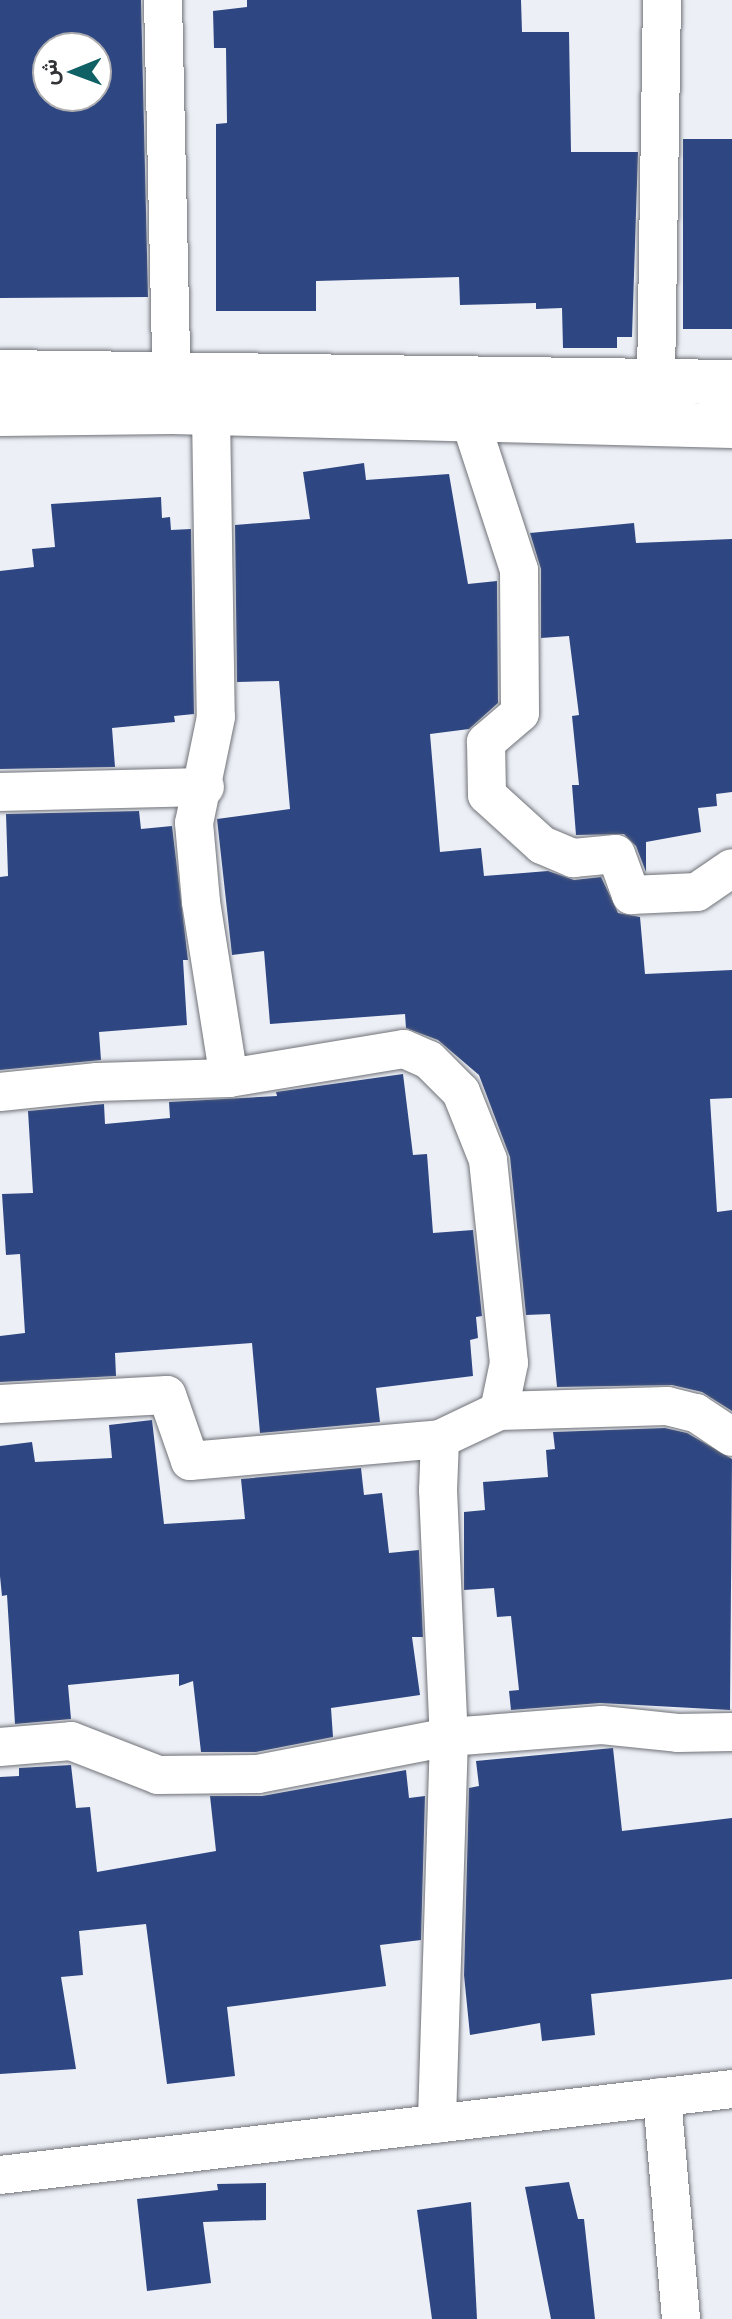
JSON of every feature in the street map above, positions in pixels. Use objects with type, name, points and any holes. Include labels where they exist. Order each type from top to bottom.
[{"type":"street","points":[[163,0],[185,399],[216,717],[205,787],[194,823],[198,870],[229,1078]]},
{"type":"street","points":[[656,380],[662,0]]},
{"type":"street","points":[[0,372],[185,399],[470,420],[732,426]]},
{"type":"street","points":[[0,414],[185,399],[656,380],[732,382]]},
{"type":"street","points":[[470,420],[519,570],[520,713],[486,742],[487,795],[542,845],[573,858],[616,854],[631,895],[697,892],[732,868]]},
{"type":"street","points":[[0,792],[205,787]]},
{"type":"street","points":[[0,1092],[97,1082],[229,1078],[404,1049],[429,1060],[461,1092],[488,1160],[509,1363],[499,1411]]},
{"type":"street","points":[[0,1404],[167,1395],[190,1461],[440,1439],[499,1411],[667,1406],[696,1413],[732,1437]]},
{"type":"street","points":[[437,2124],[449,1737],[438,1490],[440,1439]]},
{"type":"street","points":[[0,1747],[71,1741],[158,1775],[258,1774],[449,1737],[602,1725],[678,1733],[732,1732]]},
{"type":"street","points":[[0,2175],[732,2089]]},
{"type":"street","points":[[662,2097],[681,2319]]},
{"type":"building","points":[[0,0],[141,0],[148,297],[0,298]]},
{"type":"building","points":[[247,0],[521,0],[522,32],[569,32],[571,152],[638,152],[632,337],[617,337],[617,348],[563,348],[562,308],[536,309],[536,303],[460,305],[459,277],[316,281],[316,311],[216,311],[216,124],[227,123],[226,48],[214,48],[213,11],[247,7]]},
{"type":"building","points":[[683,139],[732,139],[732,329],[683,329]]},
{"type":"building","points":[[364,463],[366,480],[449,474],[468,584],[497,581],[498,703],[469,729],[430,734],[440,852],[481,848],[484,876],[548,871],[574,880],[601,877],[618,913],[640,917],[645,974],[732,970],[732,1098],[710,1099],[717,1212],[732,1210],[732,1411],[702,1392],[672,1385],[557,1387],[550,1314],[526,1315],[510,1157],[479,1075],[438,1040],[406,1028],[405,1014],[270,1024],[264,951],[232,955],[217,819],[290,809],[279,681],[237,682],[235,525],[310,519],[303,472]]},
{"type":"building","points":[[161,497],[162,518],[170,517],[171,530],[191,529],[194,714],[174,716],[175,722],[112,728],[115,767],[0,769],[0,571],[34,567],[32,549],[55,547],[51,504]]},
{"type":"building","points":[[634,523],[636,543],[732,539],[732,792],[716,794],[717,806],[698,808],[701,832],[646,842],[646,872],[636,846],[624,834],[576,835],[572,785],[579,785],[572,716],[579,715],[569,636],[541,638],[541,569],[530,533]]},
{"type":"building","points":[[139,811],[141,829],[172,826],[188,960],[183,960],[187,1025],[99,1032],[101,1060],[0,1070],[0,877],[8,876],[6,814]]},
{"type":"building","points":[[403,1074],[413,1155],[427,1154],[433,1233],[473,1230],[482,1316],[476,1317],[478,1338],[470,1340],[473,1376],[376,1388],[380,1422],[260,1433],[252,1343],[115,1353],[116,1376],[0,1382],[0,1336],[25,1333],[20,1254],[6,1255],[2,1194],[33,1193],[28,1111],[104,1104],[105,1124],[170,1118],[169,1102],[277,1096],[276,1092]]},
{"type":"building","points":[[152,1420],[164,1524],[245,1519],[241,1479],[361,1468],[364,1495],[382,1493],[389,1553],[419,1550],[423,1637],[412,1637],[420,1695],[331,1708],[333,1737],[256,1752],[201,1752],[193,1681],[179,1686],[179,1674],[68,1685],[71,1719],[15,1724],[7,1595],[2,1596],[0,1576],[0,1446],[32,1442],[35,1462],[112,1458],[109,1425]]},
{"type":"building","points":[[665,1428],[687,1433],[732,1459],[730,1710],[600,1703],[511,1710],[509,1691],[519,1690],[511,1616],[497,1617],[494,1588],[464,1590],[464,1512],[485,1510],[483,1482],[548,1477],[546,1450],[555,1449],[553,1432]]},
{"type":"building","points":[[613,1748],[622,1831],[732,1818],[732,1979],[591,1994],[595,2035],[542,2041],[540,2023],[470,2035],[464,1975],[469,1788],[479,1786],[476,1761]]},
{"type":"building","points":[[71,1765],[76,1808],[90,1807],[97,1872],[216,1851],[210,1796],[262,1796],[406,1770],[409,1798],[425,1796],[421,1940],[380,1945],[386,1986],[227,2007],[235,2076],[167,2084],[146,1924],[79,1931],[83,1975],[61,1977],[76,2069],[0,2074],[0,1777],[19,1776],[19,1768]]},
{"type":"building","points":[[569,2182],[578,2219],[584,2219],[595,2319],[551,2319],[525,2187]]},
{"type":"building","points":[[266,2183],[266,2220],[203,2222],[211,2283],[147,2291],[137,2199],[218,2190],[217,2184]]},
{"type":"building","points":[[471,2202],[477,2319],[432,2319],[417,2210]]}]
